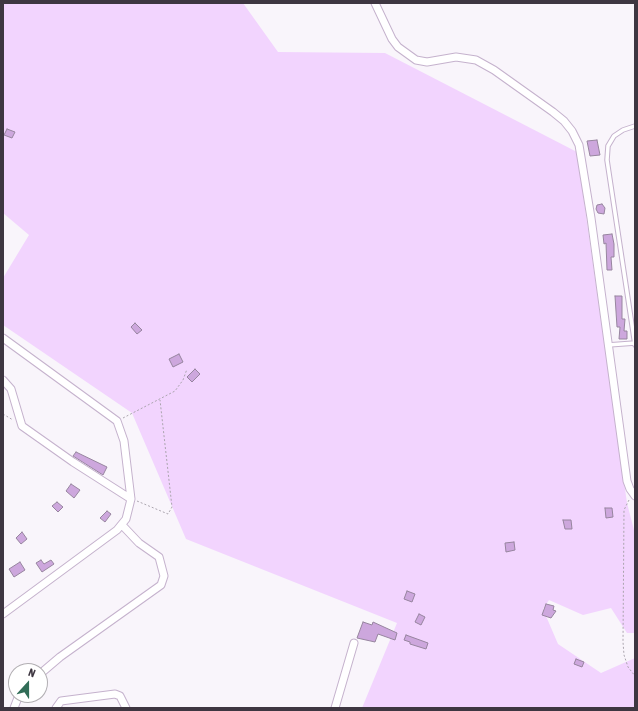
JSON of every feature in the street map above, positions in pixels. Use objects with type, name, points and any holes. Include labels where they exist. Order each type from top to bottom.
[{"type":"street","points":[[375,3],[392,39],[398,47],[416,60],[427,62],[456,57],[476,60],[494,70],[552,112],[564,121],[572,131],[579,145],[627,481],[634,496]]},
{"type":"street","points":[[3,338],[117,421],[124,441],[131,499],[129,511],[122,525],[105,540],[3,614]]},
{"type":"street","points":[[3,380],[11,388],[22,426],[73,462],[131,499]]},
{"type":"street","points":[[48,667],[161,585],[164,576],[159,557],[139,543],[122,525]]},
{"type":"street","points":[[335,708],[354,643]]},
{"type":"street","points":[[56,708],[61,701],[115,694],[120,696],[126,708]]},
{"type":"lane","points":[[608,345],[635,343],[607,160],[608,146],[614,136],[623,130],[635,126]]},
{"type":"path","points":[[117,421],[175,391],[183,380],[187,369]]},
{"type":"path","points":[[131,499],[168,514],[172,507],[160,400]]},
{"type":"path","points":[[634,496],[624,510],[622,628],[624,655],[628,667],[635,676]]},
{"type":"shaded area","points":[[3,3],[243,3],[278,52],[385,53],[577,152],[627,503],[635,534],[635,633],[627,633],[611,608],[583,615],[549,600],[543,609],[558,644],[601,673],[635,658],[635,708],[362,708],[397,623],[186,539],[132,413],[3,325],[3,278],[29,235],[3,213]]},
{"type":"building","points":[[7,129],[15,132],[12,138],[4,135]]},
{"type":"building","points":[[597,140],[600,155],[590,156],[587,141]]},
{"type":"building","points":[[602,204],[605,208],[604,214],[598,213],[596,209],[597,205]]},
{"type":"building","points":[[612,234],[614,257],[611,257],[612,270],[607,270],[606,243],[604,244],[603,235]]},
{"type":"building","points":[[615,296],[622,296],[622,319],[625,319],[624,331],[627,331],[627,339],[619,339],[620,327],[617,327]]},
{"type":"building","points":[[135,323],[142,330],[137,334],[131,327]]},
{"type":"building","points":[[179,354],[183,362],[173,367],[169,359]]},
{"type":"building","points":[[195,369],[200,374],[192,382],[187,377]]},
{"type":"building","points":[[76,452],[107,467],[103,475],[73,456]]},
{"type":"building","points":[[71,484],[80,490],[74,498],[66,491]]},
{"type":"building","points":[[57,502],[63,507],[58,512],[52,506]]},
{"type":"building","points":[[605,508],[612,508],[613,517],[606,518]]},
{"type":"building","points":[[107,511],[111,514],[105,522],[100,518]]},
{"type":"building","points":[[563,520],[571,520],[572,529],[565,529]]},
{"type":"building","points":[[22,532],[27,539],[21,544],[16,538]]},
{"type":"building","points":[[514,542],[515,550],[506,552],[505,543]]},
{"type":"building","points":[[41,560],[44,564],[51,560],[54,564],[42,572],[36,563]]},
{"type":"building","points":[[20,562],[25,570],[14,577],[9,569]]},
{"type":"building","points":[[407,591],[415,594],[412,602],[404,599]]},
{"type":"building","points":[[546,604],[554,606],[553,610],[556,611],[551,618],[542,615]]},
{"type":"building","points":[[419,614],[425,617],[421,625],[415,622]]},
{"type":"building","points":[[363,622],[372,625],[373,622],[397,633],[395,640],[378,634],[375,642],[357,638]]},
{"type":"building","points":[[406,635],[428,643],[426,649],[410,644],[410,642],[404,640]]},
{"type":"building","points":[[576,659],[584,662],[582,667],[574,664]]}]
